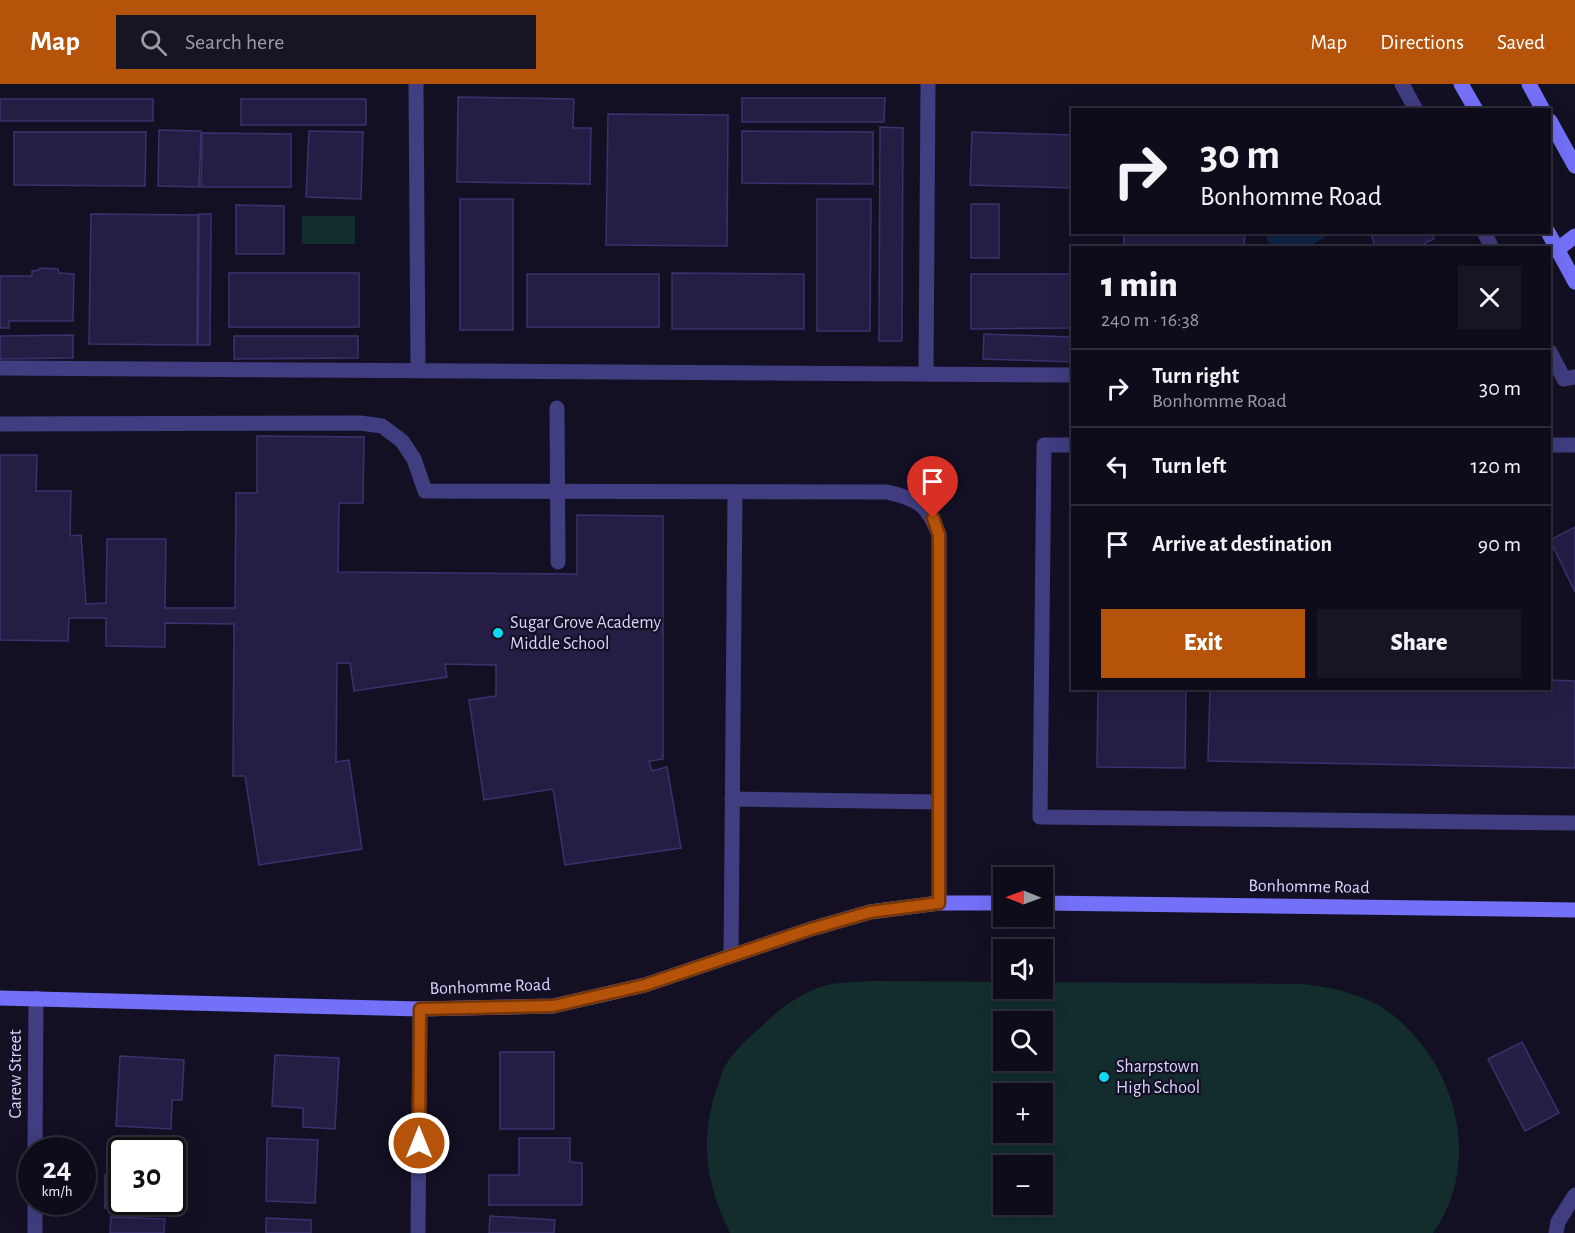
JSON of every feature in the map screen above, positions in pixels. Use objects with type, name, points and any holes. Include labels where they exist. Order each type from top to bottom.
[{"type":"street","points":[[416,84],[418,370]]},
{"type":"street","points":[[926,373],[928,84]]},
{"type":"street","points":[[1402,84],[1415,108]]},
{"type":"street","points":[[1461,84],[1475,108]]},
{"type":"street","points":[[1529,84],[1542,108]]},
{"type":"street","points":[[1551,123],[1575,166]]},
{"type":"street","points":[[1549,234],[1575,282]]},
{"type":"street","points":[[1558,249],[1575,236]]},
{"type":"street","points":[[1551,354],[1563,378]]},
{"type":"street","points":[[0,368],[1071,375]]},
{"type":"street","points":[[557,408],[558,562]]},
{"type":"street","points":[[0,424],[360,423],[382,426],[402,441],[414,459],[425,491],[887,492],[921,503],[933,518],[939,535],[939,903]]},
{"type":"street","points":[[1071,446],[1044,446],[1040,817],[1575,823]]},
{"type":"street","points":[[1551,446],[1575,446]]},
{"type":"street","points":[[731,956],[735,492]]},
{"type":"street","points":[[732,799],[939,802]]},
{"type":"street","name":"Bonhomme Road","points":[[0,998],[420,1009],[553,1006],[645,985],[870,912],[939,903],[993,903]]},
{"type":"street","name":"Bonhomme Road","points":[[1053,903],[1575,909]]},
{"type":"street","name":"Carew Street","points":[[35,1137],[36,998]]},
{"type":"street","points":[[418,1233],[420,1009]]},
{"type":"street","points":[[1556,1233],[1558,1222],[1575,1195]]},
{"type":"street","points":[[35,1215],[35,1233]]},
{"type":"green space","points":[[302,216],[355,216],[355,244],[302,244]]},
{"type":"green space","name":"Sharpstown High School","points":[[867,981],[993,982],[993,999],[1053,999],[1053,982],[1303,984],[1350,993],[1369,1000],[1395,1017],[1419,1041],[1434,1062],[1446,1085],[1454,1109],[1459,1160],[1455,1186],[1446,1210],[1433,1233],[730,1233],[715,1197],[707,1144],[711,1107],[725,1066],[737,1049],[792,1001],[818,988]]},
{"type":"water","points":[[1273,234],[1324,234],[1326,237],[1309,246],[1270,246],[1266,238]]},
{"type":"building","points":[[458,97],[574,99],[573,128],[591,128],[590,184],[457,182]]},
{"type":"building","points":[[742,98],[885,98],[884,122],[742,122]]},
{"type":"building","points":[[0,99],[153,99],[153,121],[0,121]]},
{"type":"building","points":[[241,99],[366,99],[366,125],[241,125]]},
{"type":"building","points":[[608,114],[728,115],[727,246],[606,245]]},
{"type":"building","points":[[880,127],[903,128],[902,341],[879,341]]},
{"type":"building","points":[[159,130],[201,131],[199,187],[158,186]]},
{"type":"building","points":[[309,131],[363,132],[361,199],[306,197]]},
{"type":"building","points":[[742,131],[873,132],[873,184],[742,183]]},
{"type":"building","points":[[14,132],[146,132],[145,186],[14,185]]},
{"type":"building","points":[[972,132],[1071,135],[1071,188],[970,185]]},
{"type":"building","points":[[202,133],[291,134],[291,187],[201,187]]},
{"type":"building","points":[[460,199],[513,199],[513,330],[460,330]]},
{"type":"building","points":[[817,199],[871,199],[870,331],[817,331]]},
{"type":"building","points":[[971,204],[999,204],[999,258],[971,258]]},
{"type":"building","points":[[236,205],[284,206],[284,254],[236,254]]},
{"type":"building","points":[[91,214],[198,215],[197,345],[89,344]]},
{"type":"building","points":[[199,214],[211,214],[210,345],[198,345]]},
{"type":"building","points":[[1124,234],[1245,234],[1244,246],[1124,246]]},
{"type":"building","points":[[1371,234],[1432,234],[1434,239],[1419,246],[1375,246]]},
{"type":"building","points":[[40,268],[58,269],[59,273],[74,274],[73,321],[9,321],[9,328],[0,328],[0,276],[32,276],[32,271]]},
{"type":"building","points":[[229,273],[359,273],[359,327],[229,327]]},
{"type":"building","points":[[672,273],[804,274],[804,329],[672,329]]},
{"type":"building","points":[[527,274],[659,274],[659,327],[527,327]]},
{"type":"building","points":[[971,274],[1071,274],[1071,328],[971,329]]},
{"type":"building","points":[[984,334],[1071,337],[1071,362],[983,359]]},
{"type":"building","points":[[73,335],[73,358],[0,359],[0,336]]},
{"type":"building","points":[[234,336],[358,336],[358,358],[234,359]]},
{"type":"building","points":[[257,436],[364,437],[363,503],[339,503],[338,572],[577,574],[577,515],[663,516],[663,759],[649,761],[652,771],[667,767],[681,848],[565,865],[553,789],[484,800],[469,700],[496,696],[496,665],[445,664],[447,677],[354,691],[350,663],[337,663],[336,762],[349,760],[362,849],[259,865],[245,776],[233,776],[234,624],[165,623],[165,647],[106,646],[106,618],[69,618],[68,641],[0,640],[0,455],[37,455],[36,491],[71,491],[70,536],[81,535],[86,604],[106,603],[107,539],[166,539],[165,608],[235,608],[236,493],[257,493]]},
{"type":"building","points":[[1575,527],[1575,592],[1551,542],[1551,539]]},
{"type":"building","points":[[1551,680],[1575,681],[1575,768],[1208,761],[1210,690],[1551,690]]},
{"type":"building","points":[[1098,690],[1186,690],[1185,768],[1097,767]]},
{"type":"building","points":[[1522,1042],[1559,1113],[1525,1131],[1488,1059]]},
{"type":"building","points":[[500,1052],[554,1052],[554,1129],[500,1129]]},
{"type":"building","points":[[275,1055],[339,1058],[335,1129],[303,1127],[303,1108],[272,1106]]},
{"type":"building","points":[[120,1056],[184,1060],[182,1100],[172,1100],[171,1129],[116,1126]]},
{"type":"building","points":[[267,1138],[318,1140],[315,1203],[266,1201]]},
{"type":"building","points":[[519,1138],[570,1138],[570,1162],[582,1163],[582,1205],[489,1205],[489,1175],[519,1175]]},
{"type":"building","points":[[105,1175],[108,1175],[108,1208],[105,1208]]},
{"type":"building","points":[[490,1216],[555,1220],[554,1233],[489,1233]]},
{"type":"building","points":[[111,1217],[165,1219],[164,1233],[110,1233]]},
{"type":"building","points":[[266,1218],[311,1220],[311,1233],[266,1233]]},
{"type":"place","name":"Sugar Grove Academy Middle School","points":[[498,633]]},
{"type":"place","name":"Sharpstown High School","points":[[1104,1077]]},
{"type":"route","points":[[419,1143],[420,1009],[553,1006],[645,985],[811,929],[870,912],[939,903],[939,535],[933,518]]}]
